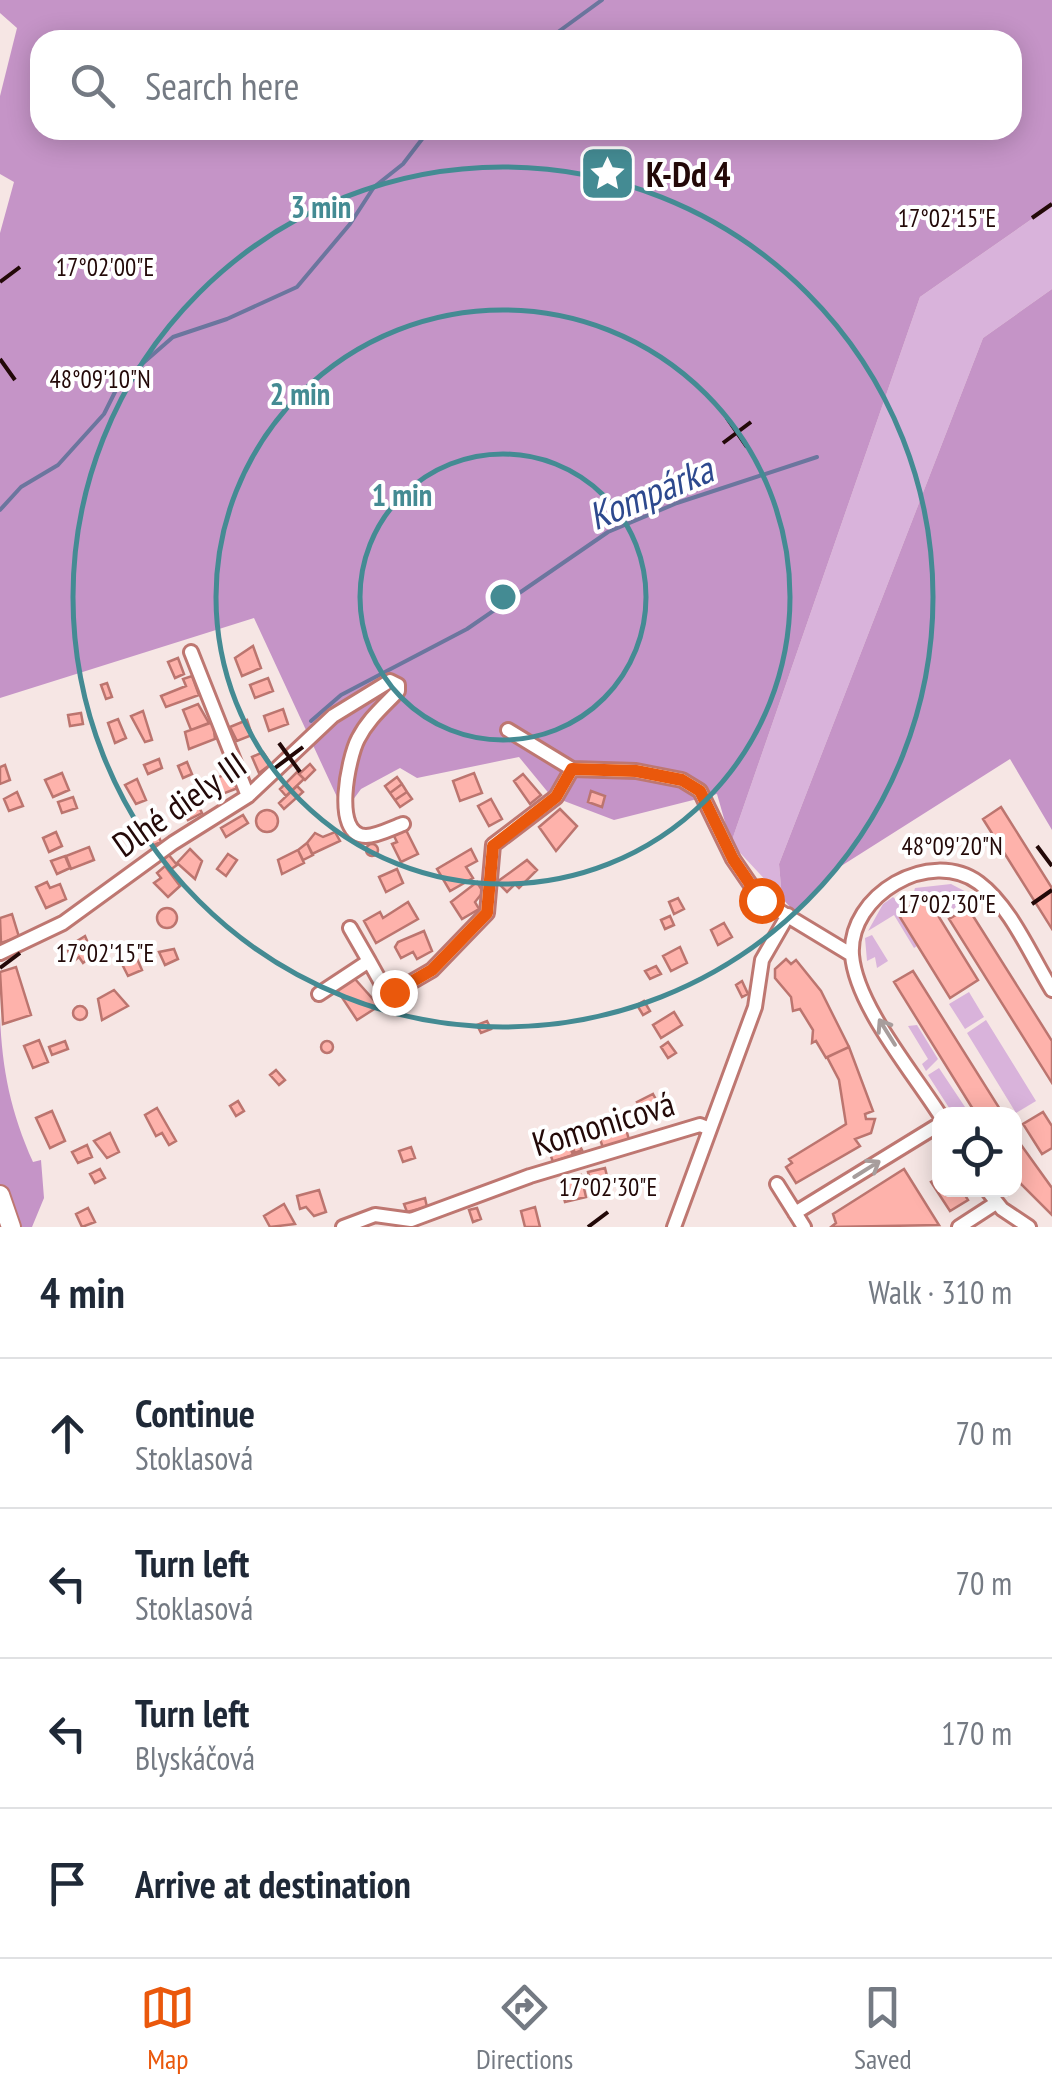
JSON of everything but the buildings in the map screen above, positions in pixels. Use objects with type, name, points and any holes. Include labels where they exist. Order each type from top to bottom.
[{"type":"street","points":[[191,652],[248,796]]},
{"type":"street","name":"Dlhé diely III","points":[[0,953],[63,923],[248,796],[346,706],[374,686],[394,682],[398,691],[356,741],[344,797],[349,825],[357,833],[366,836],[403,824]]},
{"type":"street","points":[[508,730],[572,769],[636,771],[682,780],[700,791],[733,859],[761,900],[852,955]]},
{"type":"street","points":[[350,928],[384,988],[394,992],[432,970],[487,913],[493,846],[556,797],[572,769]]},
{"type":"street","points":[[935,1107],[862,992],[852,955],[856,929],[874,898],[893,884],[927,873],[948,872],[974,880],[994,899],[1052,990]]},
{"type":"street","points":[[674,1227],[756,1007],[762,960],[788,916]]},
{"type":"street","points":[[319,994],[369,961]]},
{"type":"street","name":"Komonicová","points":[[343,1227],[376,1215],[411,1220],[597,1156],[700,1125],[710,1129]]},
{"type":"street","points":[[795,1213],[932,1129]]},
{"type":"street","points":[[777,1184],[804,1227]]},
{"type":"street","points":[[0,1195],[10,1227]]},
{"type":"street","points":[[992,1197],[1029,1227]]},
{"type":"street","points":[[960,1227],[996,1202]]},
{"type":"shaded area","points":[[0,0],[1052,0],[1052,205],[920,297],[731,843],[717,794],[614,820],[551,796],[519,757],[417,778],[400,768],[361,789],[344,812],[254,618],[0,698],[0,233],[14,182],[0,174],[0,96],[17,28],[0,13]]},
{"type":"shaded area","points":[[1052,205],[1052,289],[983,338],[779,864],[782,898],[731,843],[920,297]]},
{"type":"shaded area","points":[[1052,289],[1052,830],[1010,759],[838,868],[796,914],[782,898],[779,864],[983,338]]},
{"type":"shaded area","points":[[951,884],[974,896],[939,918],[913,895],[915,888]]},
{"type":"shaded area","points":[[893,897],[905,909],[898,915],[917,946],[914,948],[894,915],[868,931],[883,904]]},
{"type":"shaded area","points":[[872,935],[888,961],[877,968],[875,957],[867,961],[865,938]]},
{"type":"shaded area","points":[[969,992],[984,1017],[965,1029],[949,1004]]},
{"type":"shaded area","points":[[0,1016],[13,1109],[33,1162],[41,1160],[44,1198],[32,1227],[0,1227]]},
{"type":"shaded area","points":[[986,1020],[1036,1101],[1022,1109],[1012,1107],[967,1033]]},
{"type":"shaded area","points":[[917,1025],[938,1059],[926,1071],[922,1064],[928,1059],[908,1026]]},
{"type":"shaded area","points":[[939,1068],[965,1107],[949,1107],[928,1075]]},
{"type":"waterway","points":[[561,30],[602,0]]},
{"type":"waterway","points":[[0,510],[21,487],[58,465],[104,414],[119,384],[173,337],[227,319],[297,287],[350,224],[374,187],[403,164],[421,140]]},
{"type":"waterway","name":"Kompárka","points":[[311,721],[341,695],[467,629],[608,532],[677,503],[817,457]]},
{"type":"place","name":"K-Dd 4","points":[[607,174]]},
{"type":"route","points":[[394,992],[404,990],[432,970],[487,913],[493,846],[502,835],[556,797],[572,769],[636,771],[682,780],[700,791],[733,859],[761,900]]}]
